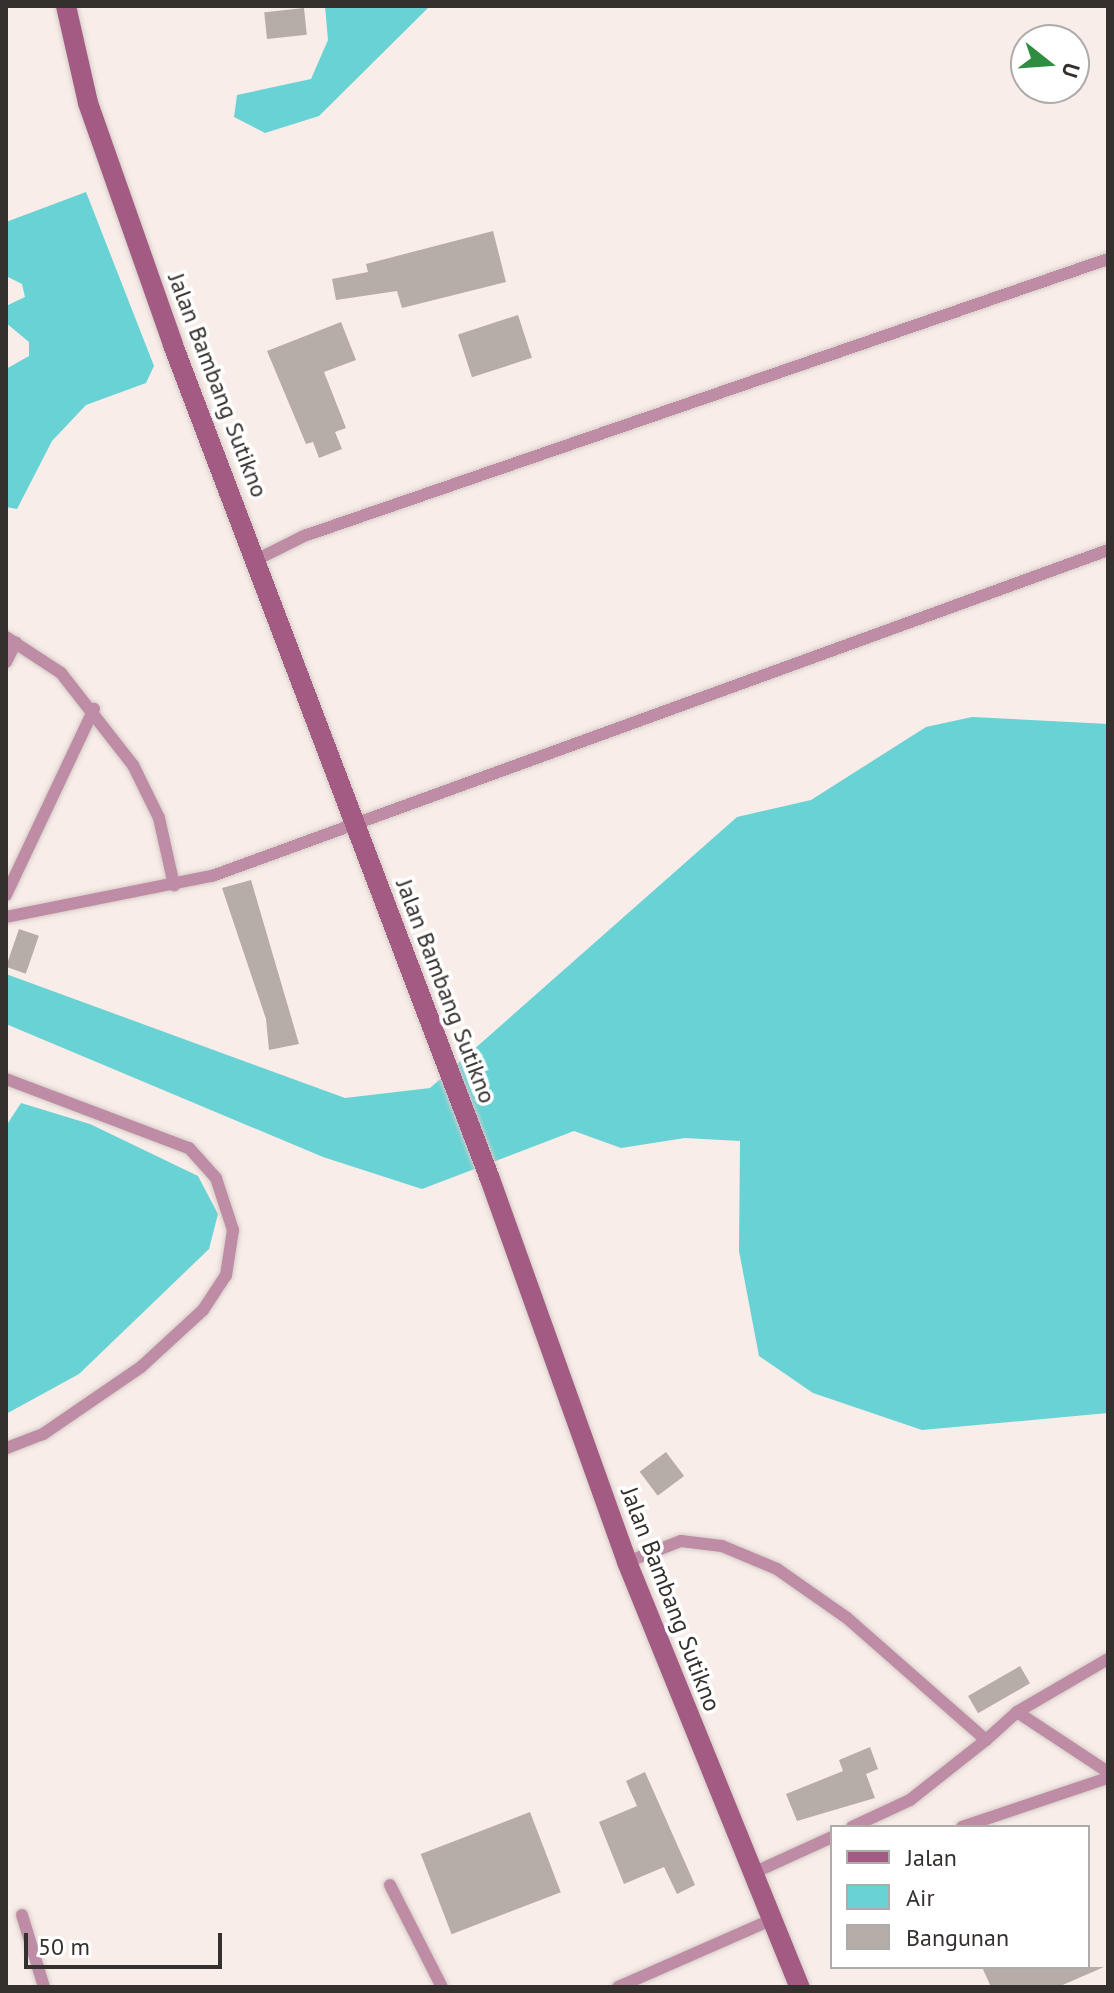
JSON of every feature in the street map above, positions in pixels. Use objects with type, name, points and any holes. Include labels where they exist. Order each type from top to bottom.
[{"type":"street","name":"Jalan Bambang Sutikno","points":[[66,6],[88,103],[256,560],[490,1179],[627,1562],[800,1987]]},
{"type":"lane","points":[[256,560],[304,536],[1108,259]]},
{"type":"lane","points":[[6,917],[174,885],[1108,550]]},
{"type":"lane","points":[[6,662],[11,639],[61,673],[94,709],[159,818],[174,885]]},
{"type":"lane","points":[[6,895],[94,709]]},
{"type":"lane","points":[[6,1079],[189,1148],[216,1178],[233,1230],[226,1275],[203,1310],[141,1367],[43,1434],[6,1448]]},
{"type":"lane","points":[[627,1562],[681,1541],[722,1546],[777,1569],[847,1618],[986,1740]]},
{"type":"lane","points":[[856,1825],[910,1800],[1017,1712],[1108,1659]]},
{"type":"lane","points":[[1017,1712],[1108,1775]]},
{"type":"lane","points":[[968,1825],[1108,1775]]},
{"type":"lane","points":[[753,1873],[830,1838]]},
{"type":"lane","points":[[390,1885],[442,1987]]},
{"type":"lane","points":[[22,1915],[44,1987]]},
{"type":"lane","points":[[618,1987],[773,1919]]},
{"type":"water","points":[[325,6],[430,6],[319,116],[265,133],[234,117],[237,95],[311,79],[328,40]]},
{"type":"water","points":[[86,192],[154,366],[146,383],[86,405],[52,441],[17,509],[6,507],[6,369],[29,356],[29,342],[6,323],[6,306],[25,297],[22,284],[6,276],[6,222]]},
{"type":"water","points":[[972,717],[1108,724],[1108,1413],[922,1430],[813,1393],[759,1356],[739,1251],[740,1141],[685,1138],[621,1148],[574,1131],[422,1189],[323,1157],[6,1024],[6,974],[345,1098],[430,1088],[737,817],[811,800],[926,727]]},
{"type":"water","points":[[21,1103],[90,1124],[198,1176],[218,1214],[209,1249],[79,1374],[6,1414],[6,1126]]},
{"type":"building","points":[[304,8],[307,35],[267,39],[264,12]]},
{"type":"building","points":[[493,231],[506,282],[402,308],[397,291],[336,300],[332,279],[368,272],[366,264]]},
{"type":"building","points":[[518,315],[532,358],[472,377],[458,334]]},
{"type":"building","points":[[341,322],[356,360],[324,372],[346,428],[335,432],[342,449],[319,458],[313,442],[306,444],[267,351]]},
{"type":"building","points":[[251,880],[299,1044],[269,1050],[266,1019],[222,888]]},
{"type":"building","points":[[19,929],[39,936],[26,974],[6,967]]},
{"type":"building","points":[[666,1452],[684,1476],[658,1496],[640,1472]]},
{"type":"building","points":[[1020,1666],[1030,1683],[978,1713],[968,1696]]},
{"type":"building","points":[[870,1747],[878,1769],[866,1774],[875,1798],[797,1821],[786,1794],[843,1771],[839,1760]]},
{"type":"building","points":[[645,1772],[695,1885],[677,1894],[664,1867],[624,1884],[599,1822],[637,1806],[626,1781]]},
{"type":"building","points":[[530,1812],[561,1892],[452,1934],[421,1854]]},
{"type":"building","points":[[1104,1967],[1058,1987],[991,1987],[983,1969]]}]
